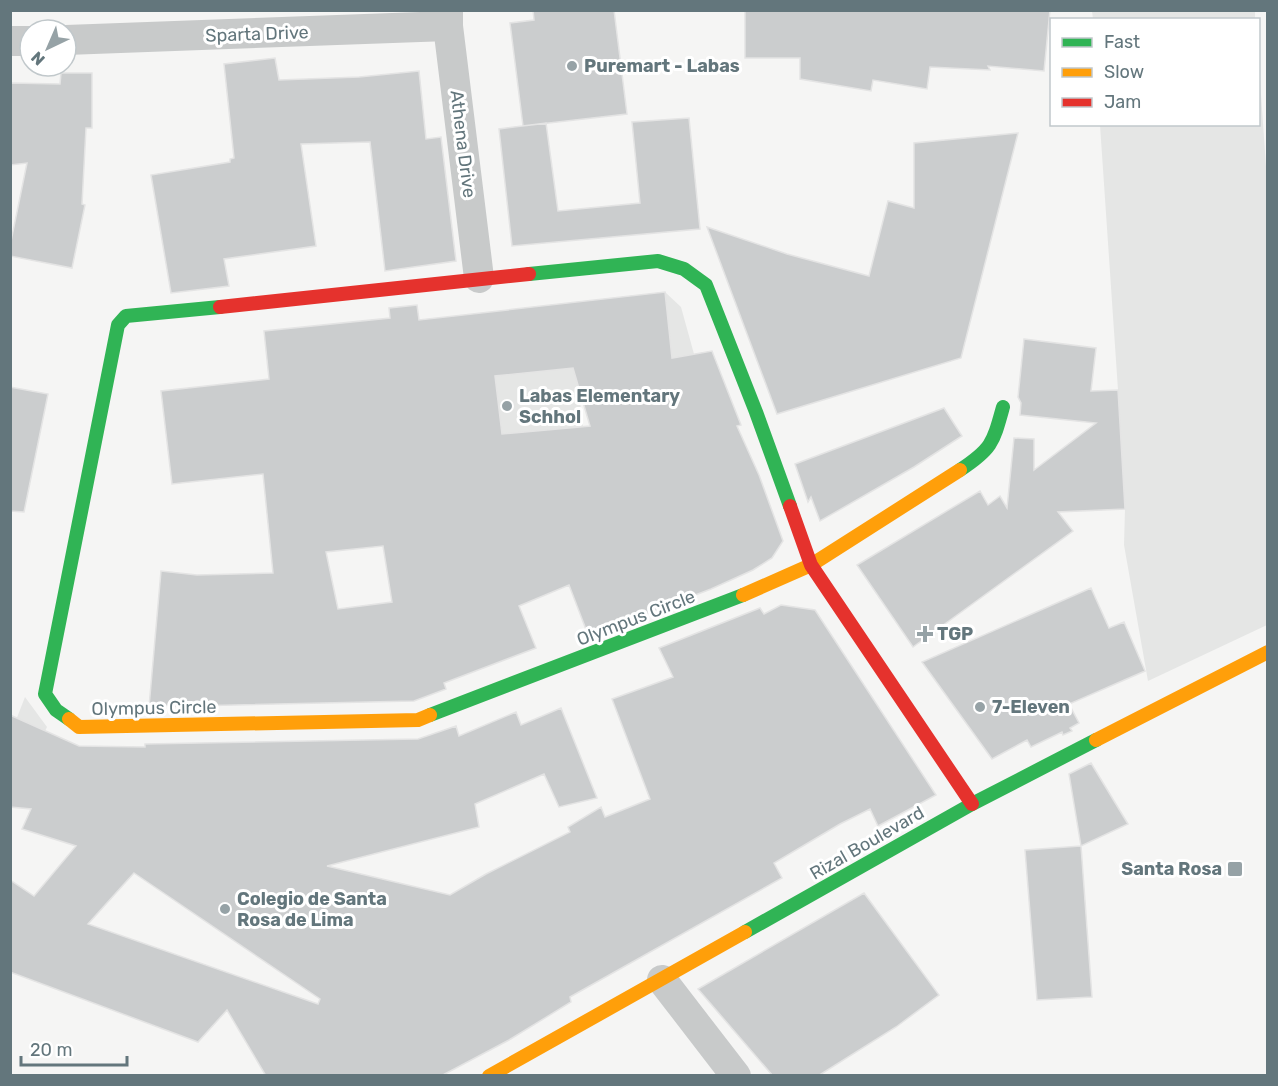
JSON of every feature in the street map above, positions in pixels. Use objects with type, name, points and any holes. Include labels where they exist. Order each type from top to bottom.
[{"type":"street","name":"Sparta Drive","points":[[78,39],[448,18]]},
{"type":"street","name":"Athena Drive","points":[[448,18],[479,278]]},
{"type":"street","name":"Olympus Circle","points":[[972,804],[811,565],[756,412],[706,285],[684,270],[658,261],[126,316],[118,325],[45,694],[56,710],[79,727],[418,720],[718,606],[811,565],[977,459],[993,442],[1003,407]]},
{"type":"street","name":"Rizal Boulevard","points":[[489,1076],[972,804],[1268,652]]},
{"type":"street","points":[[662,980],[736,1076]]},
{"type":"shaded area","points":[[1092,11],[1255,11],[1255,18],[1093,18]]},
{"type":"shaded area","points":[[1260,80],[1268,195],[1267,625],[1148,681],[1124,545],[1125,509],[1100,126],[1260,126]]},
{"type":"shaded area","name":"Labas Elementary Schhol","points":[[665,292],[681,307],[694,354],[578,384],[583,427],[481,494],[423,320]]},
{"type":"shaded area","points":[[25,697],[47,727],[11,800],[11,733]]},
{"type":"building","points":[[533,10],[614,10],[627,114],[523,126],[510,23],[534,20]]},
{"type":"building","points":[[745,10],[1050,10],[1044,71],[988,66],[990,70],[930,67],[927,89],[873,80],[871,91],[800,79],[800,58],[745,58]]},
{"type":"building","points":[[275,58],[279,80],[359,77],[419,71],[426,139],[441,137],[456,261],[385,271],[370,142],[301,144],[316,246],[224,259],[229,286],[171,293],[151,175],[230,162],[230,159],[234,158],[224,64]]},
{"type":"building","points":[[78,73],[92,73],[92,128],[86,128],[82,204],[85,205],[72,268],[10,256],[27,163],[10,165],[10,83],[60,84],[61,78],[78,78]]},
{"type":"building","points":[[689,118],[700,229],[512,246],[499,129],[546,123],[558,211],[640,203],[632,122]]},
{"type":"building","points":[[1018,133],[961,358],[777,414],[707,227],[787,254],[869,276],[888,201],[914,208],[914,143]]},
{"type":"building","points":[[665,292],[672,358],[712,351],[741,425],[737,426],[759,475],[783,541],[772,558],[753,570],[643,615],[642,612],[587,632],[569,585],[519,606],[536,648],[444,683],[446,689],[414,701],[149,707],[161,571],[197,575],[273,573],[263,474],[172,484],[161,391],[269,379],[264,331],[390,318],[389,308],[417,305],[419,320]],"holes":[[[573,368],[590,426],[502,434],[495,376]],[[383,546],[392,602],[338,609],[326,552]]]},
{"type":"building","points":[[1024,339],[1096,348],[1091,391],[1118,390],[1125,509],[1058,512],[1073,531],[913,647],[857,565],[980,491],[988,505],[1000,496],[1007,508],[1014,438],[1034,439],[1034,470],[1096,423],[1020,415],[1021,403],[1018,397]]},
{"type":"building","points":[[10,387],[48,394],[24,512],[10,511]]},
{"type":"building","points":[[944,408],[962,436],[914,467],[820,521],[811,497],[808,502],[795,464]]},
{"type":"building","points":[[1091,588],[1109,628],[1124,622],[1145,671],[1069,704],[1079,723],[1070,728],[1072,731],[1063,735],[1062,732],[1031,747],[1027,740],[992,759],[922,662]]},
{"type":"building","points":[[781,605],[815,610],[936,795],[878,826],[870,809],[840,824],[774,863],[782,878],[570,997],[571,1002],[509,1040],[441,1076],[266,1076],[227,1010],[198,1042],[10,972],[10,880],[34,896],[76,846],[22,829],[31,809],[10,807],[10,715],[79,746],[145,747],[145,744],[418,739],[456,726],[459,736],[516,712],[521,725],[561,708],[597,798],[559,807],[544,774],[475,804],[479,827],[327,866],[450,895],[486,874],[570,832],[568,827],[601,807],[605,817],[650,799],[612,699],[673,677],[659,648],[760,608],[764,614]],"holes":[[[134,873],[320,999],[318,1004],[88,924]]]},
{"type":"building","points":[[1091,763],[1128,824],[1081,846],[1069,774]]},
{"type":"building","points":[[1081,846],[1092,997],[1037,1000],[1025,850]]},
{"type":"building","points":[[864,893],[939,995],[896,1027],[818,1076],[773,1076],[698,989]]},
{"type":"traffic: fast","points":[[529,274],[658,261],[684,269],[706,285],[790,506]]},
{"type":"traffic: fast","points":[[69,719],[56,710],[45,694],[118,325],[126,316],[220,307]]},
{"type":"traffic: fast","points":[[960,470],[979,456],[990,444],[1003,407]]},
{"type":"traffic: fast","points":[[430,715],[743,595]]},
{"type":"traffic: fast","points":[[745,932],[972,804],[1096,740]]},
{"type":"traffic: slow","points":[[743,595],[811,565],[960,470]]},
{"type":"traffic: slow","points":[[1096,740],[1268,652]]},
{"type":"traffic: slow","points":[[69,719],[79,727],[418,720],[430,715]]},
{"type":"traffic: slow","points":[[489,1076],[745,932]]},
{"type":"traffic: jam","points":[[220,307],[529,274]]},
{"type":"traffic: jam","points":[[790,506],[811,565],[972,804]]},
{"type":"place","name":"Puremart - Labas","points":[[572,66]]},
{"type":"place","name":"Labas Elementary Schhol","points":[[507,406]]},
{"type":"place","name":"TGP","points":[[925,634]]},
{"type":"place","name":"7-Eleven","points":[[980,707]]},
{"type":"place","name":"Santa Rosa","points":[[1235,869]]},
{"type":"place","name":"Colegio de Santa Rosa de Lima","points":[[225,909]]}]
